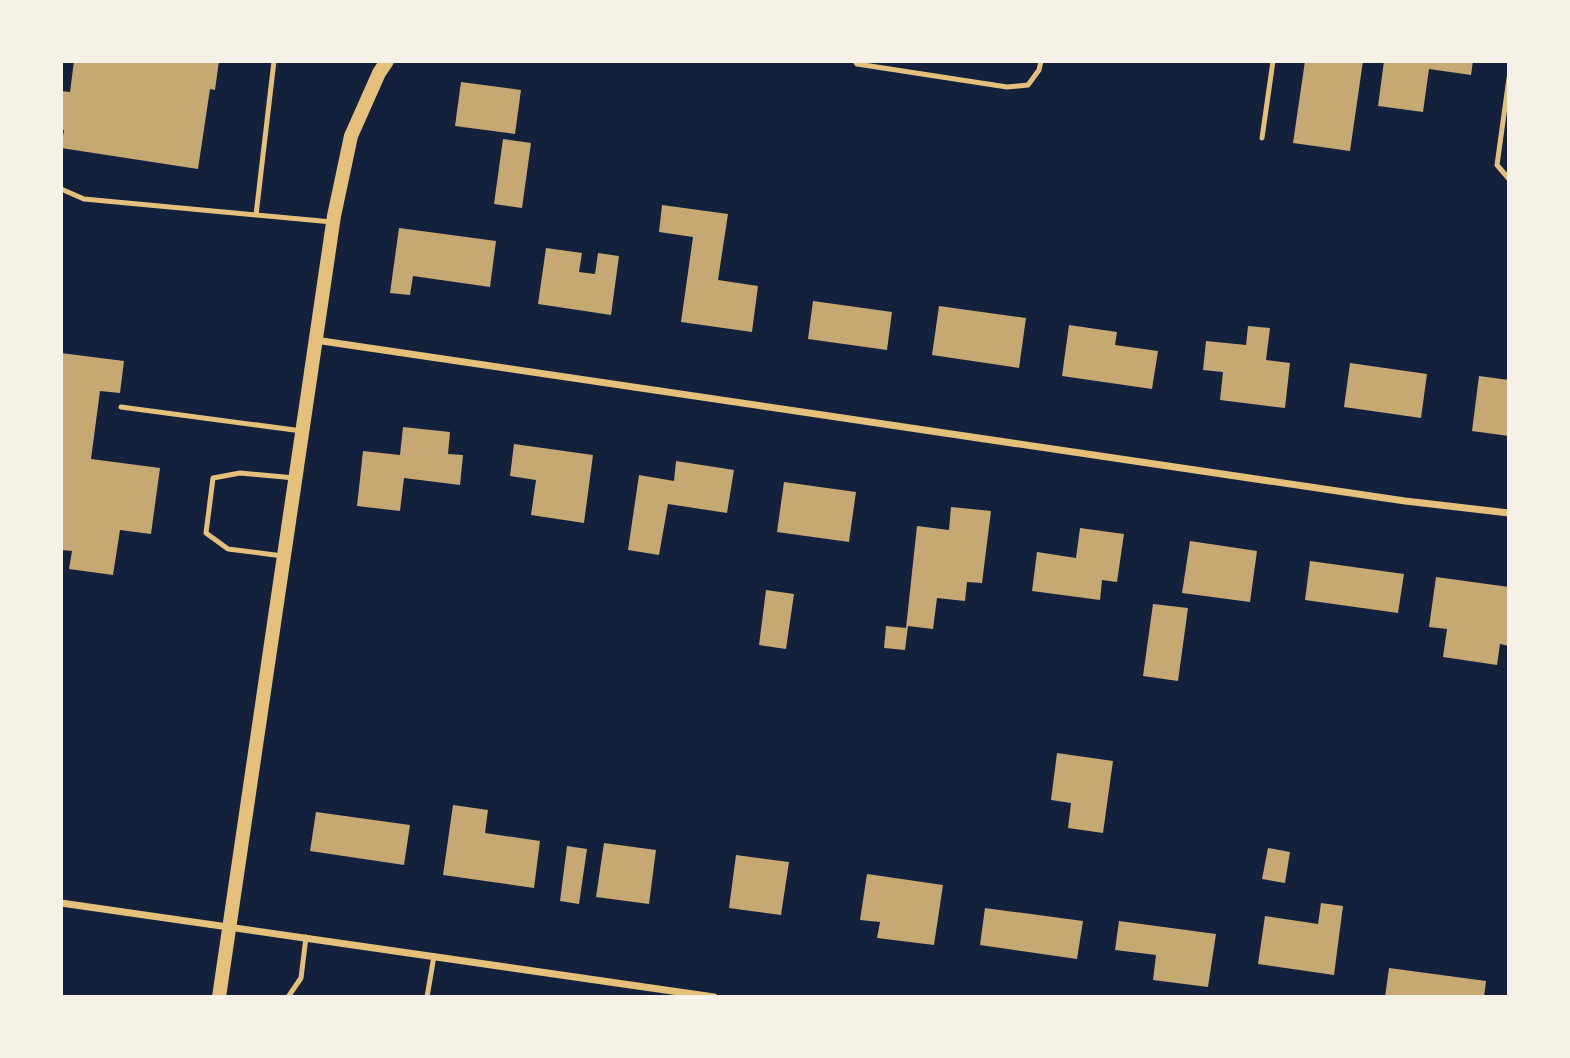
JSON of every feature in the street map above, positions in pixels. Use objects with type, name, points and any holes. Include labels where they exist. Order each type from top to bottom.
[{"type":"main road","points":[[219,997],[333,223],[351,136],[387,61]]},
{"type":"street","points":[[315,340],[1405,501],[1509,513]]},
{"type":"street","points":[[61,902],[713,997]]},
{"type":"lane","points":[[256,215],[274,61]]},
{"type":"lane","points":[[855,61],[857,64],[1007,87],[1028,85],[1039,70],[1041,61]]},
{"type":"lane","points":[[1262,138],[1273,61]]},
{"type":"lane","points":[[1509,78],[1497,165],[1509,178]]},
{"type":"lane","points":[[61,190],[84,199],[333,223]]},
{"type":"lane","points":[[121,407],[302,431]]},
{"type":"lane","points":[[284,556],[228,549],[206,533],[213,478],[240,473],[295,478]]},
{"type":"lane","points":[[289,997],[301,978],[306,937]]},
{"type":"lane","points":[[427,997],[433,956]]},
{"type":"building","points":[[74,61],[219,61],[215,90],[210,89],[198,169],[61,148],[64,130],[61,129],[61,91],[70,92]]},
{"type":"building","points":[[1305,61],[1363,61],[1350,151],[1293,143]]},
{"type":"building","points":[[1384,61],[1473,61],[1471,75],[1429,69],[1423,112],[1378,106]]},
{"type":"building","points":[[461,82],[521,90],[515,134],[455,126]]},
{"type":"building","points":[[503,139],[531,143],[522,208],[494,204]]},
{"type":"building","points":[[662,205],[728,214],[718,280],[758,286],[752,332],[681,322],[693,237],[659,232]]},
{"type":"building","points":[[399,228],[496,241],[490,287],[413,276],[410,295],[390,293]]},
{"type":"building","points":[[546,248],[582,253],[579,272],[595,274],[598,253],[619,256],[611,315],[538,304]]},
{"type":"building","points":[[813,301],[892,312],[887,350],[808,339]]},
{"type":"building","points":[[939,306],[1026,318],[1019,368],[932,355]]},
{"type":"building","points":[[1069,325],[1117,332],[1115,345],[1158,351],[1152,389],[1062,376]]},
{"type":"building","points":[[1248,326],[1270,328],[1266,360],[1290,363],[1285,408],[1220,400],[1223,372],[1203,370],[1206,341],[1246,345]]},
{"type":"building","points":[[61,353],[124,361],[120,393],[100,391],[91,459],[160,468],[151,534],[120,530],[113,575],[69,569],[72,551],[61,550]]},
{"type":"building","points":[[1350,363],[1427,374],[1421,418],[1344,407]]},
{"type":"building","points":[[1479,376],[1509,380],[1509,436],[1472,431]]},
{"type":"building","points":[[403,427],[450,432],[448,454],[463,455],[460,485],[404,478],[400,511],[357,506],[363,451],[400,455]]},
{"type":"building","points":[[514,444],[593,455],[584,523],[531,515],[536,480],[510,476]]},
{"type":"building","points":[[676,461],[734,470],[727,513],[668,504],[659,555],[628,550],[639,475],[674,481]]},
{"type":"building","points":[[784,482],[856,492],[849,542],[777,532]]},
{"type":"building","points":[[951,507],[991,511],[982,583],[967,582],[965,601],[937,598],[933,629],[908,626],[905,650],[884,648],[886,626],[906,628],[917,526],[949,530]]},
{"type":"building","points":[[1080,528],[1124,534],[1117,582],[1102,580],[1100,600],[1032,591],[1037,552],[1076,558]]},
{"type":"building","points":[[1190,541],[1257,551],[1250,602],[1182,593]]},
{"type":"building","points":[[1310,561],[1404,574],[1398,613],[1305,600]]},
{"type":"building","points":[[1436,577],[1509,587],[1509,646],[1500,644],[1497,665],[1443,657],[1447,629],[1429,627]]},
{"type":"building","points":[[766,590],[794,594],[786,649],[759,645]]},
{"type":"building","points":[[1153,604],[1188,608],[1178,681],[1143,676]]},
{"type":"building","points":[[1057,753],[1113,761],[1103,833],[1068,828],[1071,803],[1051,800]]},
{"type":"building","points":[[453,805],[488,810],[485,833],[540,841],[534,888],[443,875]]},
{"type":"building","points":[[316,812],[410,825],[404,865],[310,851]]},
{"type":"building","points":[[604,843],[656,850],[649,904],[596,897]]},
{"type":"building","points":[[567,846],[587,849],[579,904],[560,901]]},
{"type":"building","points":[[1268,848],[1290,852],[1285,883],[1262,879]]},
{"type":"building","points":[[736,855],[789,862],[781,915],[729,908]]},
{"type":"building","points":[[867,874],[943,885],[934,945],[877,938],[880,922],[860,920]]},
{"type":"building","points":[[1321,903],[1343,906],[1334,975],[1258,964],[1265,916],[1318,924]]},
{"type":"building","points":[[985,908],[1083,921],[1077,959],[980,945]]},
{"type":"building","points":[[1119,921],[1216,934],[1208,987],[1153,980],[1156,955],[1115,950]]},
{"type":"building","points":[[1389,968],[1486,981],[1484,997],[1385,997]]}]
